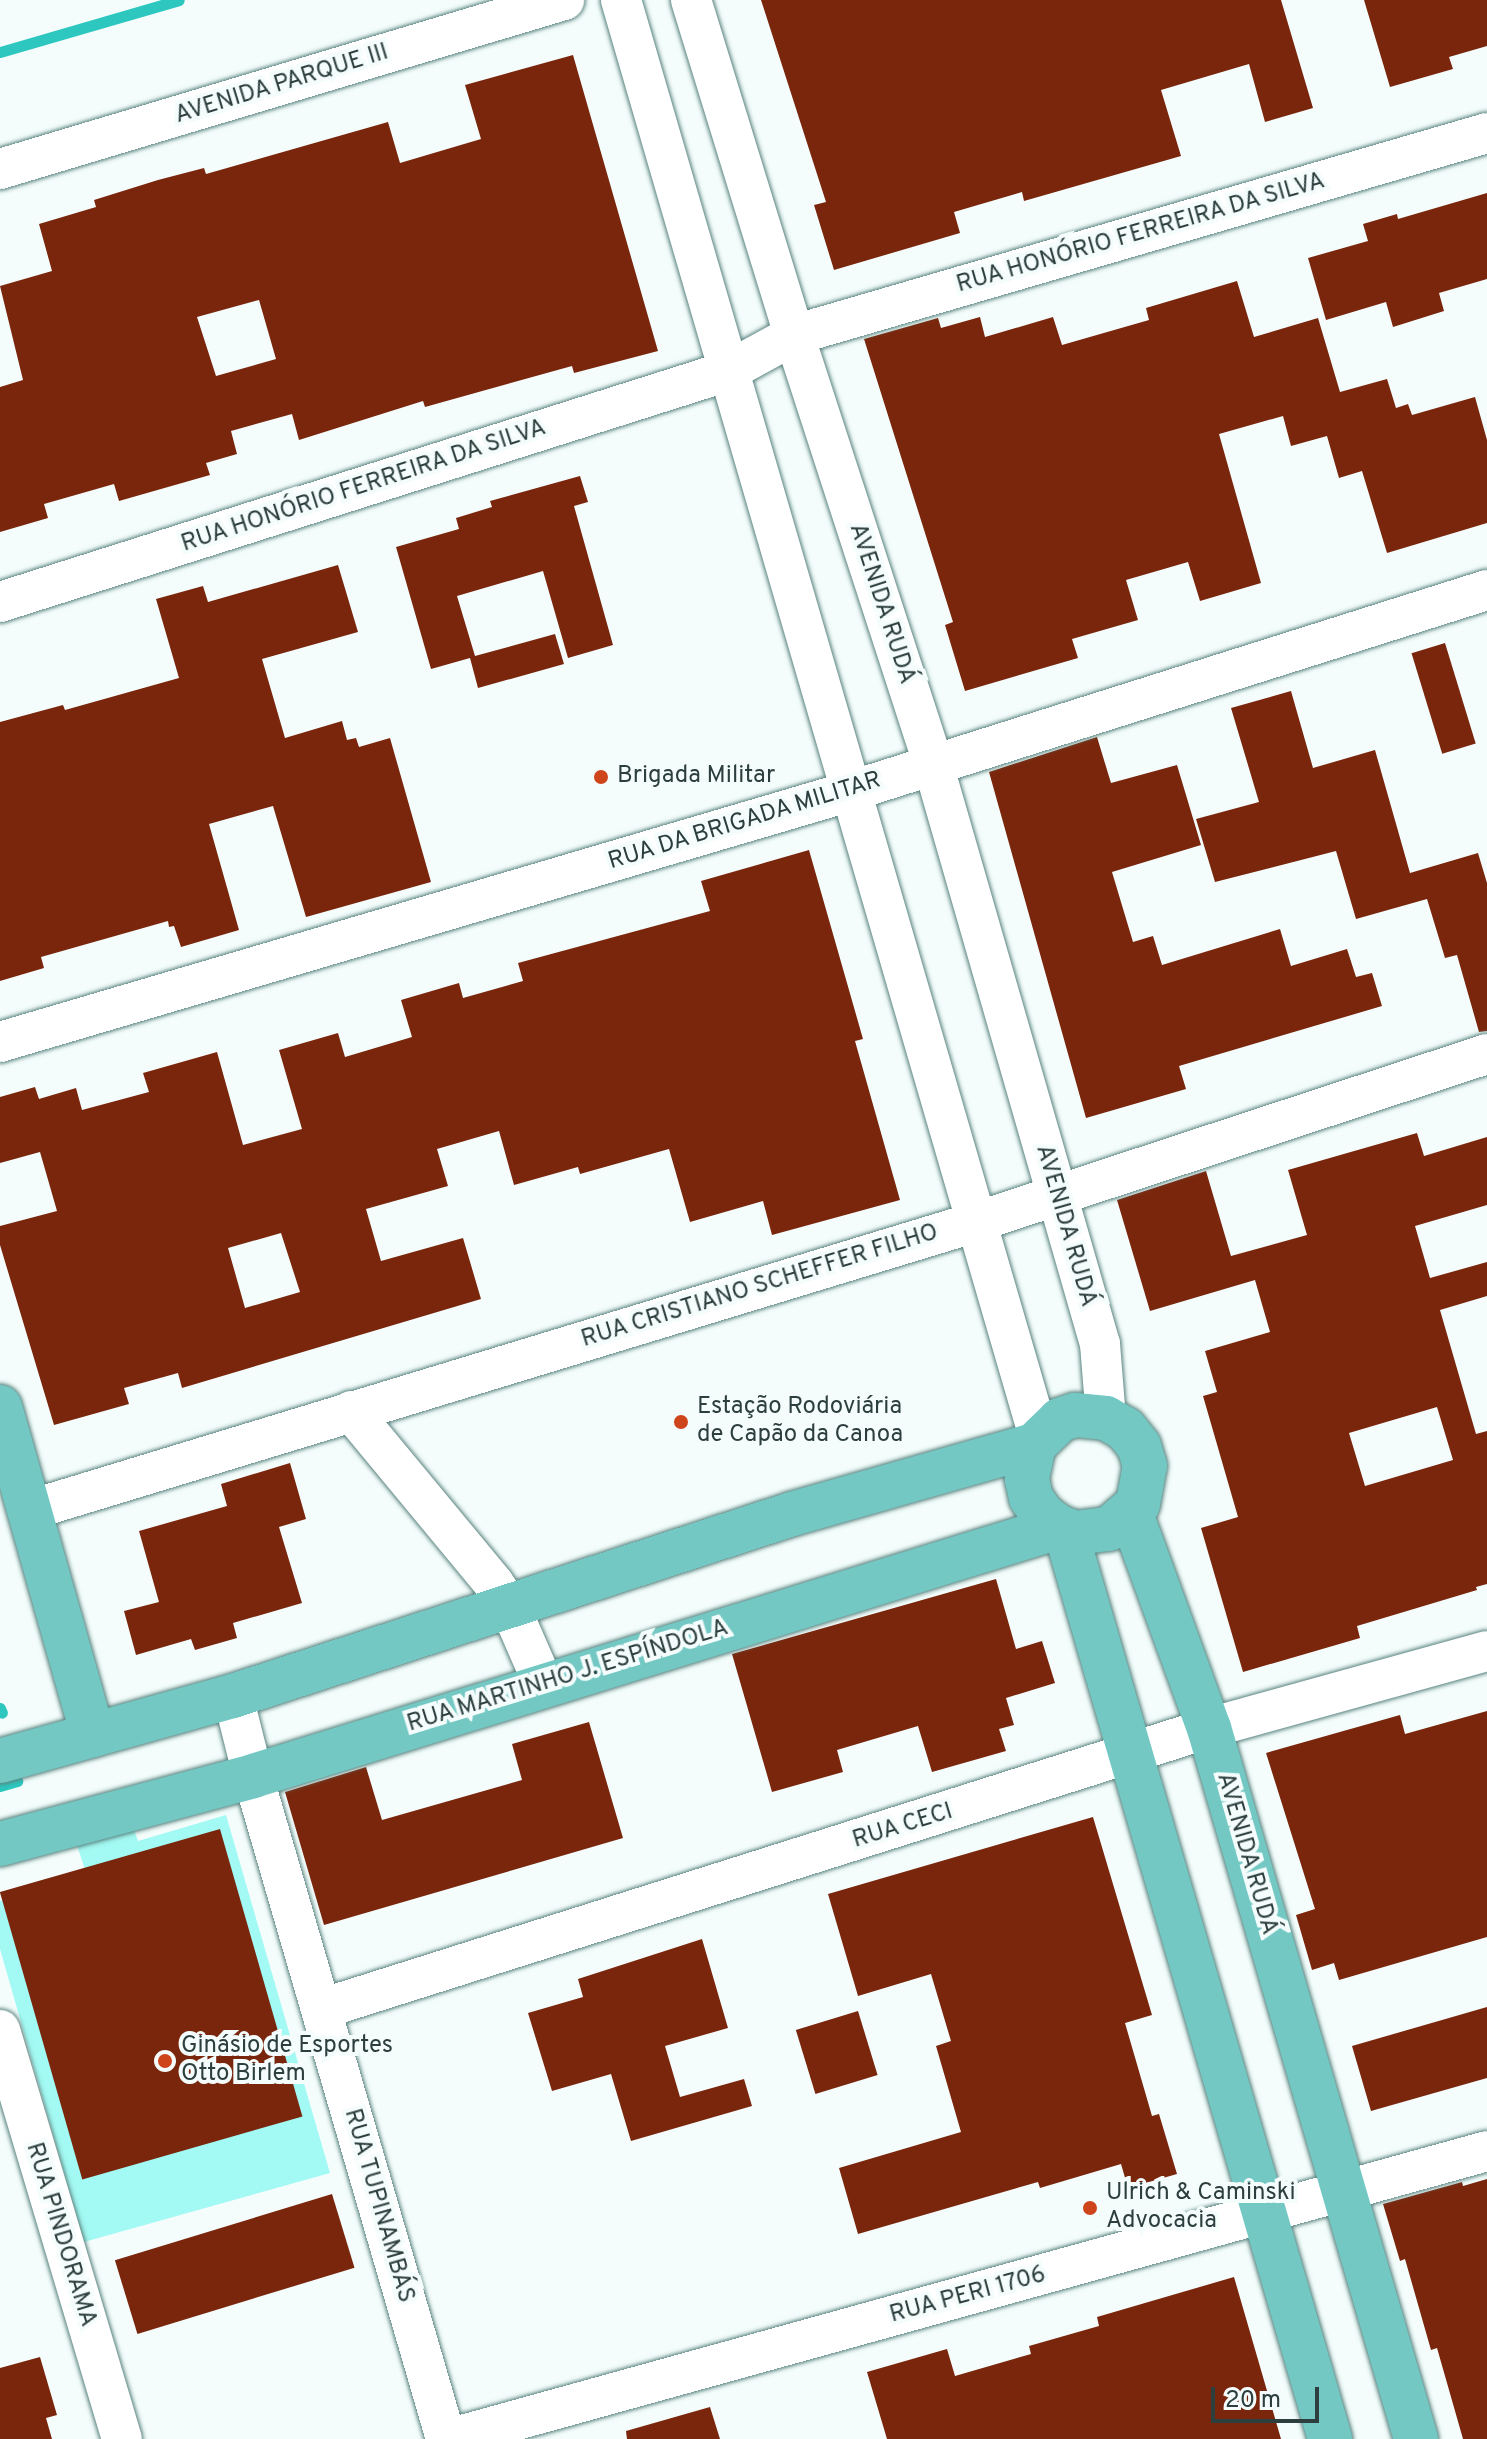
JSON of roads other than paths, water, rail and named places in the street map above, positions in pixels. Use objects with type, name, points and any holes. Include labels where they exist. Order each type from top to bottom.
[{"type":"main road","points":[[0,1407],[93,1735]]},
{"type":"main road","points":[[0,1761],[233,1696],[792,1514],[1036,1441],[1060,1420],[1075,1415],[1106,1418],[1125,1429],[1139,1446],[1145,1466],[1144,1487],[1131,1514]]},
{"type":"main road","points":[[1036,1441],[1027,1479],[1031,1498],[1043,1515],[1062,1528],[1133,1755],[1330,2439]]},
{"type":"main road","name":"RUA MARTINHO J. ESPÍNDOLA","points":[[0,1844],[253,1776],[543,1683],[1062,1528],[1093,1533],[1109,1529],[1131,1514]]},
{"type":"main road","name":"AVENIDA RUDÁ","points":[[1131,1514],[1209,1728],[1416,2439]]},
{"type":"street","name":"AVENIDA PARQUE III","points":[[0,169],[564,0]]},
{"type":"street","points":[[621,0],[976,1222],[1036,1441]]},
{"type":"street","name":"AVENIDA RUDÁ","points":[[691,0],[794,335],[933,764],[1100,1344],[1106,1418]]},
{"type":"street","name":"RUA HONÓRIO FERREIRA DA SILVA","points":[[0,602],[728,371],[794,335],[1487,133]]},
{"type":"street","name":"RUA DA BRIGADA MILITAR","points":[[0,1042],[851,791],[1487,590]]},
{"type":"street","name":"RUA CRISTIANO SCHEFFER FILHO","points":[[30,1510],[976,1222],[1487,1054]]},
{"type":"street","points":[[351,1411],[510,1607],[543,1683]]},
{"type":"street","name":"RUA CECI","points":[[321,2009],[1133,1755],[1209,1728],[1487,1651]]},
{"type":"street","name":"RUA TUPINAMBÁS","points":[[233,1696],[253,1776],[447,2439]]},
{"type":"street","name":"RUA PINDORAMA","points":[[0,2030],[7,2084],[122,2439]]},
{"type":"street","name":"RUA PERI 1706","points":[[447,2439],[1487,2151]]},
{"type":"waterway","points":[[0,52],[179,0]]},
{"type":"waterway","points":[[0,1708],[2,1713]]},
{"type":"waterway","points":[[0,1786],[17,1781]]},
{"type":"place","name":"Brigada Militar","points":[[601,777]]},
{"type":"place","name":"Estação Rodoviária de Capão da Canoa","points":[[681,1422]]},
{"type":"place","name":"Ginásio de Esportes Otto Birlem","points":[[165,2061]]},
{"type":"place","name":"Ulrich & Caminski Advocacia","points":[[1090,2208]]}]
